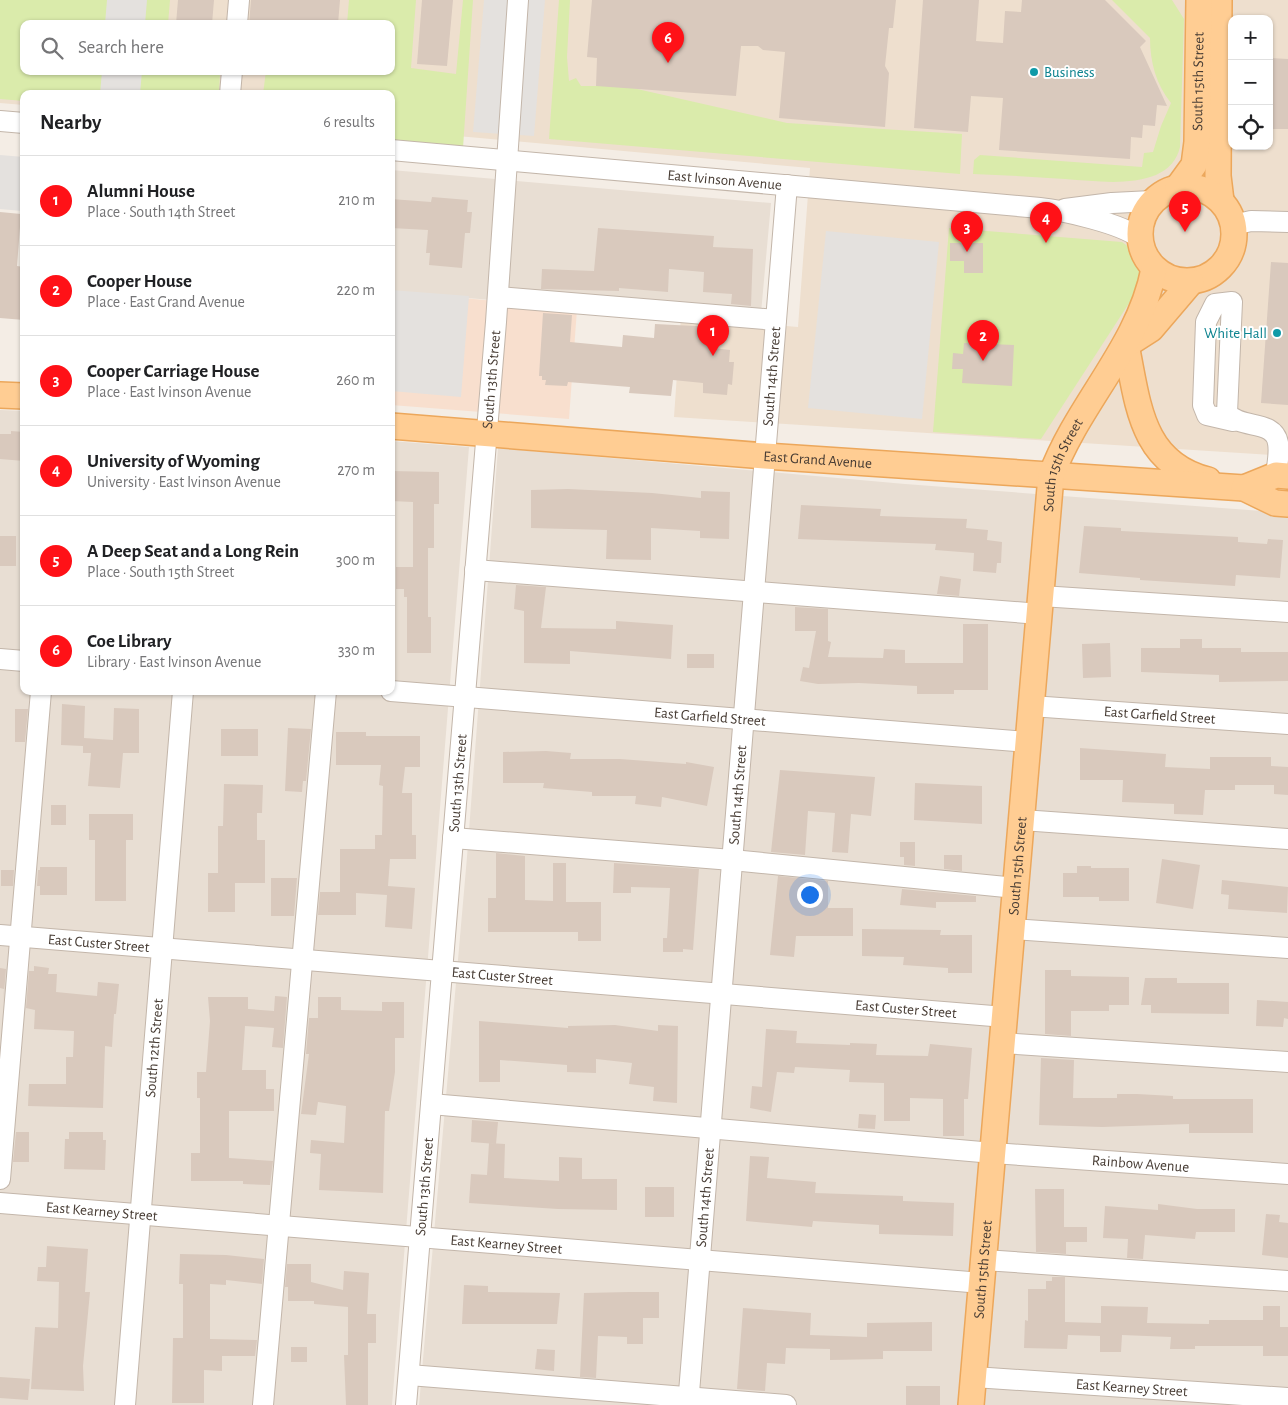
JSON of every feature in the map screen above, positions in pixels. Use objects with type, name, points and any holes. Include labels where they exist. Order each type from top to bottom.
[{"type":"main road","name":"South 15th Street","points":[[1152,201],[1178,187],[1194,165],[1197,142],[1199,0]]},
{"type":"main road","name":"South 15th Street","points":[[1126,345],[1151,329],[1191,282],[1213,274],[1225,262],[1233,247],[1234,225],[1221,201],[1218,176],[1219,0]]},
{"type":"main road","points":[[1178,187],[1206,191],[1221,201]]},
{"type":"main road","points":[[1152,201],[1141,221],[1139,238],[1144,255],[1154,269],[1168,278],[1191,282]]},
{"type":"main road","name":"South 15th Street","points":[[971,1405],[1051,476],[1063,448],[1126,345],[1147,296],[1154,269]]},
{"type":"main road","points":[[1126,345],[1139,412],[1153,444],[1161,454],[1193,476],[1244,488]]},
{"type":"main road","points":[[0,394],[20,396]]},
{"type":"main road","name":"East Grand Avenue","points":[[395,426],[765,456],[1244,488],[1275,503],[1288,504]]},
{"type":"main road","name":"East Grand Avenue","points":[[1244,488],[1282,475]]},
{"type":"street","points":[[237,20],[239,0]]},
{"type":"street","name":"South 13th Street","points":[[406,1405],[498,297],[518,0]]},
{"type":"street","points":[[230,90],[232,75]]},
{"type":"street","points":[[0,121],[20,123]]},
{"type":"street","name":"East Ivinson Avenue","points":[[395,150],[1058,210],[1123,227],[1139,238]]},
{"type":"street","name":"South 14th Street","points":[[689,1401],[787,185]]},
{"type":"street","name":"East Ivinson Avenue","points":[[1058,210],[1112,203],[1152,201]]},
{"type":"street","points":[[1234,225],[1252,221],[1288,222]]},
{"type":"street","points":[[498,297],[776,320]]},
{"type":"street","points":[[1234,421],[1227,413],[1226,400],[1232,302],[1223,301],[1215,304],[1210,310],[1206,322],[1203,406],[1207,415],[1234,421],[1266,427],[1275,434],[1282,475]]},
{"type":"street","points":[[475,570],[754,591],[1040,605],[1288,612]]},
{"type":"street","points":[[0,659],[20,661]]},
{"type":"street","name":"East Garfield Street","points":[[395,691],[1028,742]]},
{"type":"street","points":[[0,1179],[40,695]]},
{"type":"street","name":"South 12th Street","points":[[125,1405],[183,695]]},
{"type":"street","points":[[263,1405],[326,695]]},
{"type":"street","name":"East Garfield Street","points":[[1031,706],[1288,724]]},
{"type":"street","points":[[1022,820],[1288,839]]},
{"type":"street","points":[[454,838],[732,860],[1016,888]]},
{"type":"street","points":[[1012,929],[1288,948]]},
{"type":"street","name":"East Custer Street","points":[[0,935],[1004,1018]]},
{"type":"street","points":[[1002,1043],[1288,1062]]},
{"type":"street","name":"Rainbow Avenue","points":[[431,1104],[993,1153],[1288,1174]]},
{"type":"street","name":"East Kearney Street","points":[[0,1203],[700,1260],[983,1272],[1288,1281]]},
{"type":"street","points":[[409,1375],[689,1401],[786,1405]]},
{"type":"street","name":"East Kearney Street","points":[[974,1377],[1288,1398]]},
{"type":"shaded area","points":[[0,0],[1288,0],[1288,456],[674,417],[681,317],[798,327],[810,168],[395,130],[395,90],[20,90],[20,105],[0,103]]},
{"type":"shaded area","points":[[107,0],[147,0],[145,20],[105,20]]},
{"type":"shaded area","points":[[484,0],[545,0],[534,136],[473,132]]},
{"type":"shaded area","points":[[102,75],[142,75],[140,90],[100,90]]},
{"type":"shaded area","points":[[0,155],[20,157],[20,211],[0,209]]},
{"type":"shaded area","points":[[395,170],[771,203],[760,324],[395,291]]},
{"type":"shaded area","points":[[826,231],[939,242],[922,419],[808,408]]},
{"type":"shaded area","points":[[395,290],[469,296],[461,397],[395,391]]},
{"type":"shaded area","points":[[395,291],[577,309],[569,419],[395,405]]},
{"type":"shaded area","points":[[0,410],[20,411],[20,695],[395,695],[395,441],[469,447],[392,1405],[0,1405]]},
{"type":"shaded area","points":[[498,448],[905,484],[1288,513],[1288,1405],[419,1405],[467,857]]},
{"type":"green space","points":[[0,0],[170,0],[168,20],[20,20],[20,75],[220,75],[219,90],[20,90],[20,101],[0,99]]},
{"type":"green space","points":[[349,0],[416,0],[411,68],[456,74],[463,0],[473,0],[463,148],[395,141],[395,90],[264,90],[265,75],[395,75],[395,20],[347,20]]},
{"type":"green space","points":[[559,0],[570,0],[567,57],[569,81],[576,78],[581,86],[624,86],[787,123],[962,134],[960,174],[549,139]]},
{"type":"green space","points":[[1112,0],[1172,0],[1184,19],[1180,147],[1172,164],[1156,175],[1123,182],[973,174],[974,160],[980,155],[1142,167],[1144,153],[1153,152],[1171,103],[1161,88],[1155,72],[1151,56],[1150,38]]},
{"type":"green space","points":[[949,228],[1122,242],[1129,247],[1137,259],[1139,278],[1135,294],[1041,439],[933,432]]},
{"type":"building","points":[[178,0],[214,0],[212,20],[176,20]]},
{"type":"building","points":[[251,0],[340,0],[338,20],[249,20]]},
{"type":"building","points":[[422,0],[453,0],[447,66],[417,64]]},
{"type":"building","points":[[592,0],[896,0],[893,28],[889,28],[885,66],[889,73],[885,127],[779,118],[785,52],[763,50],[758,46],[741,46],[736,96],[596,86],[597,58],[587,57]]},
{"type":"building","name":"Business","points":[[923,0],[979,0],[976,41],[1003,43],[1005,11],[1021,12],[1022,0],[1105,0],[1146,41],[1140,47],[1167,106],[1157,105],[1155,126],[1143,125],[1142,138],[1131,137],[1130,159],[999,150],[1003,98],[971,96],[968,132],[914,128]]},
{"type":"building","points":[[1273,58],[1288,59],[1288,129],[1273,129]]},
{"type":"building","points":[[432,197],[468,200],[467,212],[472,212],[470,233],[465,233],[462,268],[429,265],[430,253],[426,253],[428,230],[395,228],[395,199],[431,202]]},
{"type":"building","points":[[0,212],[20,214],[17,266],[20,266],[20,320],[0,318]]},
{"type":"building","points":[[598,228],[714,236],[713,247],[753,249],[751,306],[731,304],[732,294],[703,292],[704,272],[669,269],[668,292],[619,288],[619,291],[541,289],[542,269],[594,271]]},
{"type":"building","points":[[950,243],[983,243],[983,273],[964,273],[964,261],[950,261]]},
{"type":"building","name":"White Hall","points":[[1271,262],[1288,263],[1288,405],[1261,403]]},
{"type":"building","points":[[543,313],[572,315],[570,342],[622,347],[623,335],[654,338],[655,324],[715,327],[713,348],[730,350],[729,362],[734,362],[732,385],[728,384],[727,395],[703,393],[703,383],[673,380],[671,396],[629,393],[630,387],[568,382],[567,386],[545,385],[546,380],[542,380],[542,376],[539,376]]},
{"type":"building","points":[[964,343],[1014,345],[1012,386],[962,383],[963,369],[952,369],[953,353],[963,354]]},
{"type":"building","points":[[11,431],[20,432],[20,461],[0,459],[0,434],[11,434]]},
{"type":"building","points":[[395,471],[439,472],[439,504],[434,504],[434,548],[428,548],[428,617],[431,617],[431,653],[407,653],[407,597],[404,597],[404,589],[396,589],[396,567],[413,567],[413,502],[395,501]]},
{"type":"building","points":[[568,489],[652,493],[701,498],[701,491],[730,492],[729,539],[700,538],[700,531],[651,528],[651,560],[606,559],[607,530],[531,528],[531,490]]},
{"type":"building","points":[[801,505],[881,509],[880,516],[967,519],[966,528],[988,530],[987,540],[1002,542],[1001,563],[997,563],[996,573],[973,571],[974,553],[935,550],[936,544],[798,539]]},
{"type":"building","points":[[1084,526],[1121,528],[1121,531],[1238,537],[1238,542],[1267,544],[1268,539],[1283,540],[1280,578],[1236,575],[1235,586],[1140,580],[1140,578],[1079,573]]},
{"type":"building","points":[[0,536],[16,536],[16,566],[0,566]]},
{"type":"building","points":[[940,576],[961,579],[959,596],[937,594]]},
{"type":"building","points":[[516,585],[546,587],[541,628],[616,629],[616,621],[673,625],[671,659],[570,651],[570,664],[524,663],[524,611],[514,609]]},
{"type":"building","points":[[795,607],[828,609],[828,641],[831,642],[828,657],[883,658],[884,649],[905,650],[905,663],[963,663],[963,624],[988,624],[988,690],[954,690],[954,694],[917,694],[917,686],[859,683],[818,684],[800,681],[803,667],[809,668],[816,631],[795,631]]},
{"type":"building","points":[[1180,639],[1202,639],[1202,648],[1241,648],[1241,652],[1288,652],[1288,681],[1219,682],[1219,675],[1141,672],[1141,648],[1180,648]]},
{"type":"building","points":[[1110,643],[1111,677],[1083,678],[1082,644]]},
{"type":"building","points":[[687,654],[714,654],[714,668],[687,668]]},
{"type":"building","points":[[62,704],[85,706],[84,738],[113,740],[114,708],[139,709],[139,753],[123,753],[120,788],[88,786],[91,753],[83,753],[83,746],[61,745]]},
{"type":"building","points":[[15,709],[28,709],[25,742],[15,742]]},
{"type":"building","points":[[288,728],[311,729],[306,781],[303,781],[302,792],[285,791]]},
{"type":"building","points":[[221,729],[258,729],[258,756],[221,756]]},
{"type":"building","points":[[336,732],[366,732],[366,736],[420,736],[420,767],[405,767],[402,793],[412,793],[412,835],[416,835],[416,859],[390,859],[388,886],[415,888],[412,929],[385,927],[387,895],[356,893],[356,915],[318,915],[320,892],[340,892],[340,849],[375,849],[375,835],[382,835],[383,786],[379,785],[381,765],[336,765]]},
{"type":"building","points":[[1080,748],[1166,754],[1165,767],[1210,769],[1210,757],[1271,757],[1271,766],[1288,767],[1288,795],[1274,794],[1274,785],[1235,785],[1235,790],[1205,790],[1203,815],[1174,814],[1174,804],[1122,802],[1123,780],[1080,780]]},
{"type":"building","points":[[546,751],[571,753],[570,759],[620,759],[686,764],[686,762],[714,767],[707,806],[662,797],[661,807],[635,804],[636,796],[592,796],[592,792],[543,788],[544,783],[503,783],[503,752]]},
{"type":"building","points":[[780,770],[875,777],[871,816],[851,814],[848,853],[832,852],[835,813],[808,811],[805,855],[771,852]]},
{"type":"building","points":[[915,783],[982,786],[982,824],[914,820]]},
{"type":"building","points":[[224,784],[263,785],[262,813],[257,813],[257,840],[265,840],[265,883],[235,883],[235,912],[208,912],[208,873],[218,873],[218,826],[223,826]]},
{"type":"building","points":[[51,805],[66,805],[66,825],[51,825]]},
{"type":"building","points":[[89,814],[133,814],[133,840],[126,840],[126,901],[95,901],[95,840],[89,840]]},
{"type":"building","points":[[900,842],[915,842],[915,866],[904,865],[904,857],[900,857]]},
{"type":"building","points":[[496,853],[525,856],[525,900],[553,901],[553,863],[566,863],[566,902],[601,902],[601,941],[578,941],[578,932],[488,932],[488,898],[496,898]]},
{"type":"building","points":[[944,855],[962,855],[962,871],[944,869]]},
{"type":"building","points":[[1162,859],[1200,865],[1193,909],[1156,903]]},
{"type":"building","points":[[614,863],[699,869],[693,950],[683,949],[683,952],[663,952],[663,938],[667,938],[670,888],[631,887],[631,893],[613,893]]},
{"type":"building","points":[[1077,866],[1129,868],[1129,901],[1099,901],[1099,897],[1063,897],[1063,873],[1077,873]]},
{"type":"building","points":[[40,867],[67,867],[67,895],[40,895],[40,886],[37,886],[38,870],[40,870]]},
{"type":"building","points":[[1,870],[14,870],[13,886],[1,886]]},
{"type":"building","points":[[778,876],[828,881],[828,908],[853,908],[853,936],[796,936],[794,957],[770,955]]},
{"type":"building","points":[[271,878],[297,878],[294,916],[271,916]]},
{"type":"building","points":[[1222,880],[1288,887],[1287,913],[1228,909],[1229,895],[1221,894]]},
{"type":"building","points":[[902,889],[976,896],[976,902],[936,902],[936,908],[900,905]]},
{"type":"building","points":[[862,929],[941,930],[940,935],[972,935],[972,973],[948,973],[948,968],[903,965],[904,957],[862,956]]},
{"type":"building","points":[[34,966],[49,968],[48,974],[57,974],[56,992],[97,996],[98,982],[119,984],[116,1014],[114,1014],[112,1047],[105,1046],[103,1108],[28,1106],[29,1084],[66,1084],[66,1057],[73,1057],[74,1031],[34,1029],[35,1010],[26,1008],[29,971],[34,971]]},
{"type":"building","points":[[0,968],[6,969],[3,1005],[4,989],[0,988]]},
{"type":"building","points":[[1045,970],[1071,970],[1071,976],[1129,977],[1129,1005],[1109,1005],[1109,1011],[1071,1011],[1071,1036],[1045,1034]]},
{"type":"building","points":[[1145,978],[1177,978],[1177,983],[1229,983],[1229,1014],[1151,1013],[1151,1005],[1141,1005]]},
{"type":"building","points":[[275,996],[287,997],[283,1048],[272,1047],[274,1028],[245,1026],[242,1070],[266,1070],[266,1089],[274,1089],[274,1111],[229,1111],[229,1158],[273,1161],[270,1185],[243,1184],[243,1181],[191,1181],[191,1153],[200,1153],[200,1098],[197,1098],[197,1072],[206,1072],[210,1021],[208,997],[248,997],[248,1009],[274,1011]]},
{"type":"building","points":[[318,997],[341,997],[341,1010],[382,1011],[382,1002],[404,1002],[404,1038],[395,1038],[395,1072],[389,1111],[385,1111],[383,1193],[319,1190],[321,1154],[310,1153],[311,1140],[344,1143],[346,1106],[318,1102],[316,1115],[301,1114],[309,1054],[306,1054],[309,1018],[318,1018]]},
{"type":"building","points":[[1257,1000],[1288,1002],[1288,1019],[1284,1018],[1283,1027],[1256,1026]]},
{"type":"building","points":[[479,1021],[568,1028],[568,1026],[615,1025],[658,1031],[658,1025],[678,1026],[677,1103],[653,1101],[654,1087],[629,1084],[632,1063],[596,1059],[596,1073],[567,1072],[567,1065],[500,1060],[500,1082],[479,1082]]},
{"type":"building","points":[[766,1029],[797,1031],[796,1043],[877,1044],[876,1055],[928,1056],[930,1044],[972,1048],[968,1099],[964,1099],[964,1136],[943,1136],[943,1099],[910,1098],[910,1121],[884,1121],[884,1083],[849,1082],[850,1070],[795,1067],[794,1073],[777,1072],[771,1112],[750,1108],[752,1086],[762,1087]]},
{"type":"building","points":[[1041,1058],[1074,1060],[1073,1098],[1117,1098],[1117,1094],[1137,1094],[1173,1096],[1173,1099],[1253,1099],[1253,1133],[1189,1133],[1189,1124],[1102,1127],[1039,1125]]},
{"type":"building","points":[[859,1114],[876,1115],[875,1129],[858,1128]]},
{"type":"building","points":[[472,1120],[498,1122],[496,1144],[471,1142]]},
{"type":"building","points":[[16,1132],[29,1132],[29,1162],[13,1162]]},
{"type":"building","points":[[69,1132],[103,1132],[103,1140],[106,1140],[105,1170],[64,1169],[65,1139],[69,1139]]},
{"type":"building","points":[[489,1143],[505,1144],[504,1178],[559,1181],[559,1157],[582,1158],[582,1179],[617,1179],[617,1210],[558,1209],[469,1203],[471,1174],[487,1175]]},
{"type":"building","points":[[750,1156],[769,1157],[767,1178],[816,1182],[815,1193],[903,1196],[903,1201],[954,1203],[953,1236],[879,1234],[879,1225],[813,1221],[812,1227],[746,1221]]},
{"type":"building","points":[[645,1187],[674,1187],[674,1217],[645,1217]]},
{"type":"building","points":[[1035,1189],[1064,1189],[1064,1227],[1087,1227],[1087,1242],[1066,1242],[1066,1254],[1036,1252]]},
{"type":"building","points":[[1158,1204],[1197,1209],[1235,1209],[1235,1232],[1196,1232],[1195,1239],[1145,1235],[1143,1259],[1127,1258],[1128,1239],[1103,1238],[1105,1206],[1158,1210]]},
{"type":"building","points":[[1266,1214],[1280,1215],[1279,1222],[1288,1223],[1288,1258],[1262,1255]]},
{"type":"building","points":[[47,1246],[88,1249],[85,1292],[90,1292],[83,1366],[84,1391],[31,1389],[35,1327],[58,1328],[59,1282],[37,1281],[38,1267],[46,1267]]},
{"type":"building","points":[[180,1254],[226,1255],[264,1259],[262,1284],[226,1280],[226,1285],[210,1284],[210,1339],[257,1340],[255,1356],[222,1356],[222,1371],[204,1370],[204,1403],[172,1403],[173,1338],[183,1338],[183,1284],[179,1284]]},
{"type":"building","points":[[287,1264],[311,1264],[311,1282],[343,1290],[344,1271],[369,1273],[367,1314],[376,1314],[376,1343],[368,1343],[368,1405],[346,1405],[344,1355],[348,1355],[348,1307],[314,1304],[314,1301],[288,1301],[288,1287],[285,1287]]},
{"type":"building","points":[[1052,1277],[1065,1277],[1065,1322],[1101,1323],[1101,1306],[1148,1307],[1147,1323],[1209,1324],[1209,1320],[1263,1320],[1263,1306],[1280,1306],[1280,1327],[1288,1327],[1288,1356],[1263,1356],[1263,1346],[1195,1346],[1195,1349],[1170,1349],[1171,1337],[1122,1335],[1121,1352],[1100,1352],[1100,1336],[1068,1335],[1067,1349],[1024,1348],[1025,1320],[1028,1321],[1028,1289],[1046,1289],[1046,1281],[1052,1281]]},
{"type":"building","points":[[464,1285],[488,1286],[488,1292],[560,1293],[557,1324],[462,1324]]},
{"type":"building","points":[[659,1292],[659,1318],[643,1318],[643,1344],[627,1344],[627,1337],[598,1336],[596,1378],[580,1377],[584,1293]]},
{"type":"building","points":[[743,1308],[811,1313],[810,1335],[867,1337],[867,1323],[932,1322],[932,1351],[883,1351],[883,1359],[830,1360],[830,1349],[786,1348],[785,1364],[767,1363],[765,1391],[737,1389]]},
{"type":"building","points":[[291,1347],[307,1347],[307,1362],[291,1362]]},
{"type":"building","points":[[537,1349],[555,1350],[554,1371],[535,1369]]},
{"type":"building","points":[[0,1377],[30,1379],[28,1400],[0,1398]]},
{"type":"building","points":[[906,1386],[940,1386],[940,1405],[906,1405]]},
{"type":"place","name":"Coe Library","points":[[668,63]]},
{"type":"place","name":"Business","points":[[1034,72]]},
{"type":"place","name":"A Deep Seat and a Long Rein","points":[[1185,232]]},
{"type":"place","name":"University of Wyoming","points":[[1046,243]]},
{"type":"place","name":"Cooper Carriage House","points":[[967,252]]},
{"type":"place","name":"White Hall","points":[[1277,333]]},
{"type":"place","name":"Alumni House","points":[[713,356]]},
{"type":"place","name":"Cooper House","points":[[983,361]]}]
